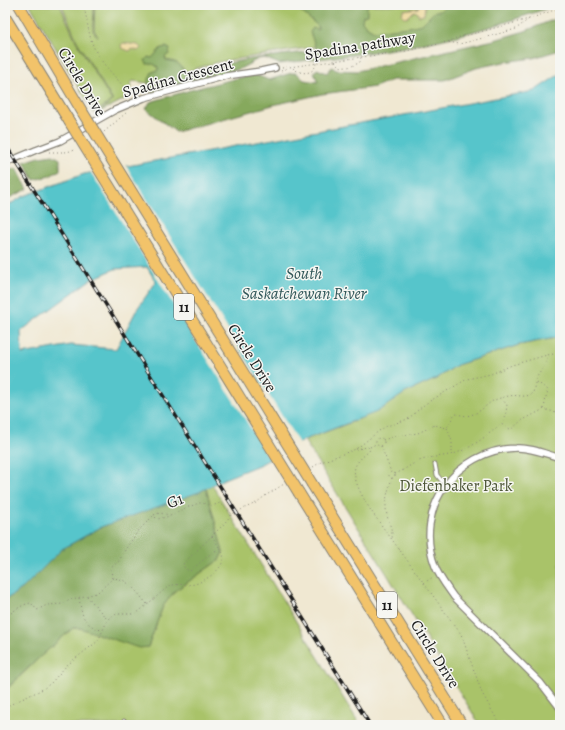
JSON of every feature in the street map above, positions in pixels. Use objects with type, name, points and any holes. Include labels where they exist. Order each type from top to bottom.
[{"type":"highway","name":"Circle Drive","points":[[19,5],[83,113],[462,725]]},
{"type":"highway","name":"Circle Drive","points":[[5,17],[443,725]]},
{"type":"street","name":"Spadina Crescent","points":[[5,164],[60,141],[115,110],[144,98],[226,76],[275,68]]},
{"type":"street","points":[[560,458],[536,451],[517,448],[492,452],[479,456],[457,471],[441,492],[431,516],[428,529],[434,565],[454,597],[540,682],[560,708]]},
{"type":"lane","points":[[435,464],[437,475],[446,485]]},
{"type":"path","points":[[83,5],[91,42],[95,50],[104,64],[129,92],[135,106],[99,135]]},
{"type":"path","points":[[448,42],[456,38],[529,19],[560,8]]},
{"type":"path","points":[[448,42],[459,44],[516,29],[529,19]]},
{"type":"path","name":"Spadina pathway","points":[[275,68],[293,67],[406,51],[448,42]]},
{"type":"path","points":[[334,61],[341,67],[349,67],[355,66],[360,62],[361,57]]},
{"type":"path","points":[[293,67],[296,71],[303,73],[314,71],[316,63]]},
{"type":"path","points":[[129,92],[136,90],[140,91],[144,98]]},
{"type":"path","points":[[48,152],[68,152],[78,149]]},
{"type":"path","points":[[491,374],[512,365],[547,355],[560,353]]},
{"type":"path","points":[[446,428],[450,425],[455,414],[468,416],[477,413],[492,402],[502,398],[517,395],[523,397],[531,395],[538,376],[547,360],[547,355]]},
{"type":"path","points":[[537,382],[548,390],[544,409]]},
{"type":"path","points":[[392,540],[393,534],[387,517],[386,501],[392,478],[395,474],[403,471],[412,464],[427,458],[460,452],[480,440],[505,420],[507,406],[502,398]]},
{"type":"path","points":[[501,424],[510,429],[513,428],[521,421],[544,409],[554,412],[560,417]]},
{"type":"path","points":[[378,438],[383,440],[396,436],[418,433],[435,425],[446,428],[452,441],[452,454]]},
{"type":"path","points":[[356,449],[370,447],[376,444],[378,438],[377,433]]},
{"type":"path","points":[[381,446],[384,443],[383,440]]},
{"type":"path","points":[[376,444],[381,446],[391,472],[389,475],[392,478]]},
{"type":"path","points":[[370,447],[370,451],[356,465],[355,475],[361,494],[374,515],[461,634],[482,693],[500,725]]},
{"type":"path","points":[[391,472],[395,474]]},
{"type":"path","name":"G1","points":[[5,618],[27,603],[31,603],[37,610],[47,605],[62,604],[72,598],[79,598],[98,592],[112,579],[111,568],[119,561],[138,531],[153,516],[158,519],[170,516],[183,508],[203,503],[212,506],[220,503],[232,514]]},
{"type":"path","points":[[153,516],[157,513],[163,513],[170,516]]},
{"type":"path","points":[[212,535],[221,550]]},
{"type":"path","points":[[423,583],[438,573]]},
{"type":"path","points":[[112,579],[116,578],[129,584],[148,605]]},
{"type":"path","points":[[5,707],[43,689],[51,683],[67,665],[98,641],[108,619],[116,614],[136,614],[167,587],[172,585]]},
{"type":"path","points":[[87,596],[108,619]]},
{"type":"path","points":[[79,598],[81,613],[88,625],[102,630]]},
{"type":"green space","points":[[30,5],[60,5],[76,41],[112,101],[94,113]]},
{"type":"green space","points":[[62,5],[94,5],[93,31],[98,37],[94,30],[95,5],[521,5],[352,41],[218,62],[147,83],[133,81],[131,83],[132,88],[129,90],[127,98],[97,113],[113,101],[77,41]]},
{"type":"green space","points":[[297,5],[367,5],[367,15],[363,16],[362,21],[366,26],[374,31],[422,24],[435,11],[440,11],[447,5],[557,5],[487,28],[401,48],[279,64],[265,58],[258,59],[240,69],[150,92],[148,87],[149,80],[152,72],[158,70],[158,67],[153,64],[147,64],[145,60],[148,57],[152,58],[161,48],[166,47],[170,49],[169,54],[165,57],[166,60],[173,61],[178,64],[182,67],[186,74],[234,62],[317,51],[310,32],[313,28],[318,30],[318,26],[299,10]]},
{"type":"green space","points":[[560,17],[560,50],[533,58],[476,68],[445,80],[392,80],[375,87],[322,94],[273,105],[176,132],[146,109],[150,102],[194,89],[256,75],[269,80],[291,73],[297,73],[304,80],[318,82],[314,73],[317,69],[327,73],[332,67],[336,70],[357,71],[494,40],[525,31]]},
{"type":"green space","points":[[53,155],[60,159],[60,170],[50,176],[34,180],[24,162],[39,157]]},
{"type":"green space","points":[[16,168],[28,189],[5,200],[5,172]]},
{"type":"green space","name":"Diefenbaker Park","points":[[560,337],[560,725],[480,725],[304,440],[355,421],[405,393],[436,379],[457,365],[519,345]]},
{"type":"green space","points":[[212,485],[360,725],[5,725],[5,691],[41,656],[73,628],[80,628],[148,647],[163,606],[175,591],[219,560],[223,552],[206,488]]},
{"type":"green space","points":[[206,488],[223,552],[219,560],[175,591],[163,606],[148,647],[139,648],[80,628],[73,628],[5,690],[5,600],[23,588],[62,549],[101,527]]},
{"type":"sand","points":[[419,5],[425,5],[424,15],[419,16],[417,12],[414,11],[407,18],[402,15],[403,10],[418,8]]},
{"type":"sand","points":[[123,43],[138,45],[141,48],[138,51],[133,49],[129,51],[122,48],[121,45]]},
{"type":"water","name":"South Saskatchewan River","points":[[560,74],[560,337],[519,345],[457,365],[436,379],[405,393],[377,412],[304,440],[261,464],[224,479],[199,492],[101,527],[62,549],[23,588],[5,600],[5,207],[24,196],[84,174],[534,91]],"holes":[[[147,267],[156,282],[137,309],[116,349],[71,345],[22,354],[21,331],[90,280],[115,269]]]},
{"type":"pier","points":[[125,164],[300,445],[271,461],[90,171]]},
{"type":"railway","points":[[5,144],[370,725]]}]
